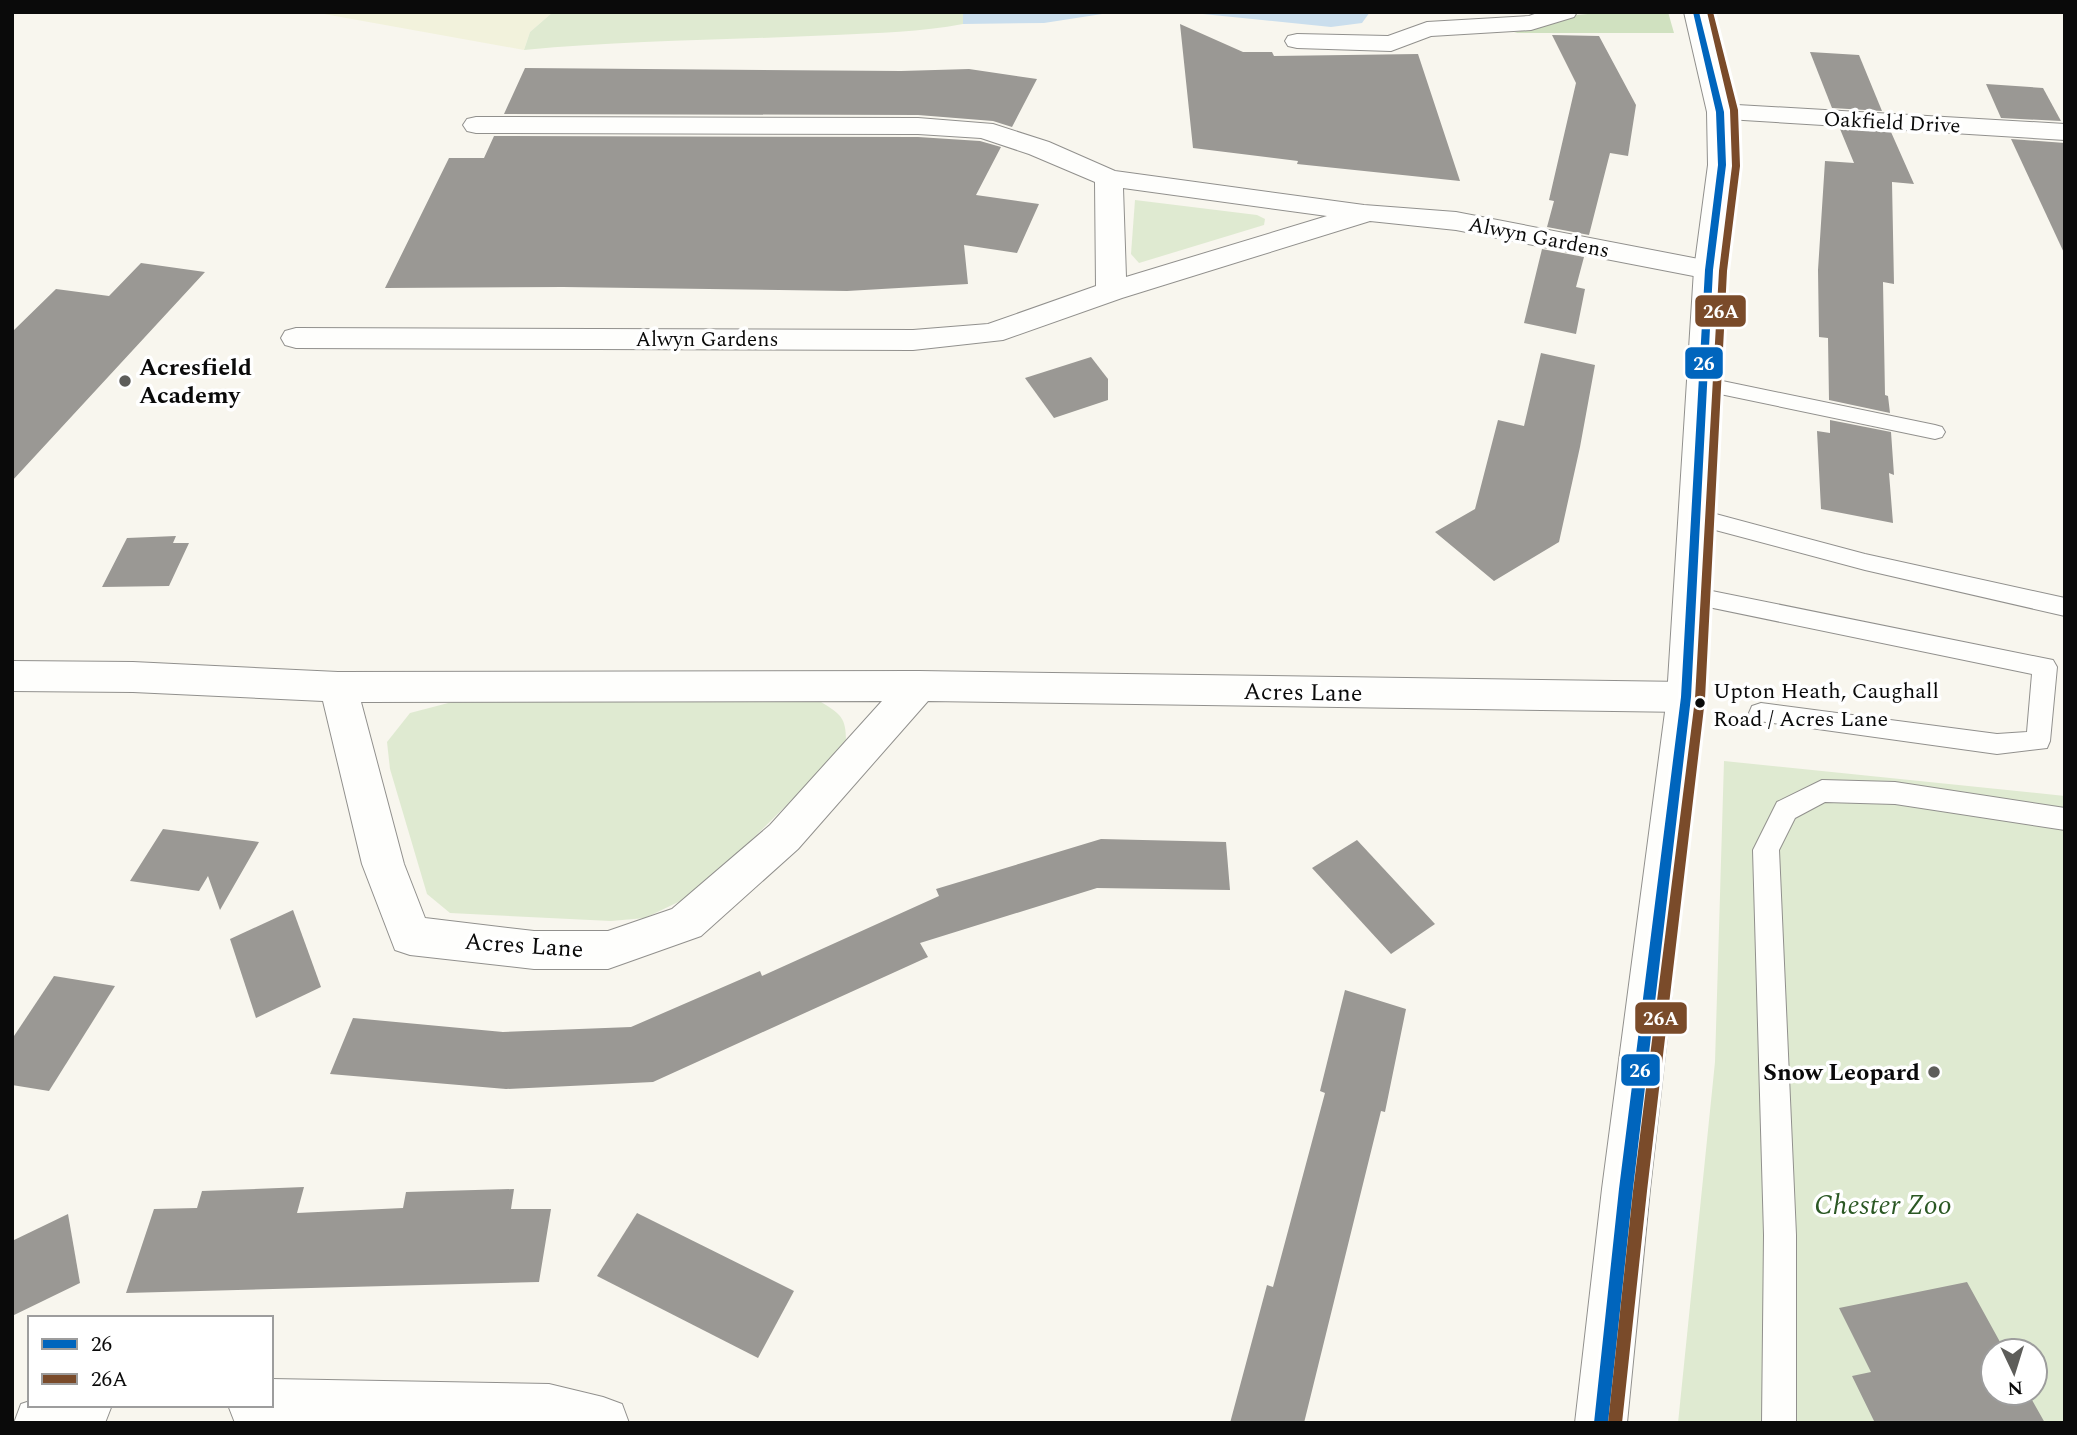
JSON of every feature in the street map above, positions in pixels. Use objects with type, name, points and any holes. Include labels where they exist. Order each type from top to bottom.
[{"type":"street","points":[[1297,41],[1391,44],[1427,29],[1531,23],[1565,12]]},
{"type":"street","points":[[1601,1423],[1686,698],[1698,517],[1709,270],[1722,165],[1720,111],[1696,12]]},
{"type":"street","name":"Oakfield Drive","points":[[1720,111],[2065,132]]},
{"type":"street","name":"Alwyn Gardens","points":[[476,125],[918,126],[984,130],[1039,148],[1110,178],[1456,221],[1709,270]]},
{"type":"street","points":[[1110,178],[1111,291]]},
{"type":"street","name":"Alwyn Gardens","points":[[296,338],[914,340],[992,333],[1111,291],[1369,212]]},
{"type":"street","name":"Acres Lane","points":[[12,676],[133,677],[338,687],[919,686],[1686,698]]},
{"type":"street","name":"Acres Lane","points":[[338,687],[383,864],[410,936],[534,950],[608,950],[686,923],[784,837],[919,686]]},
{"type":"street","points":[[273,1405],[549,1410],[603,1423]]},
{"type":"street","points":[[40,1423],[81,1407]]},
{"type":"lane","points":[[1703,384],[1935,432]]},
{"type":"lane","points":[[1698,517],[1865,562],[2065,607]]},
{"type":"lane","points":[[1692,596],[2055,665],[2038,741],[1997,744],[1761,713]]},
{"type":"lane","points":[[1779,1423],[1780,1235],[1766,850],[1786,810],[1822,792],[1895,793],[2065,819]]},
{"type":"green space","points":[[313,12],[553,12],[530,32],[524,50]]},
{"type":"green space","points":[[553,12],[963,12],[963,24],[883,33],[641,42],[524,50],[530,32]]},
{"type":"green space","points":[[1668,12],[1674,33],[1514,33],[1576,15]]},
{"type":"green space","points":[[1135,200],[1257,215],[1265,219],[1264,225],[1139,263],[1131,254]]},
{"type":"green space","points":[[452,702],[821,702],[842,719],[846,746],[699,892],[645,918],[611,921],[450,913],[427,894],[390,769],[387,742],[410,713]]},
{"type":"green space","name":"Chester Zoo","points":[[1724,761],[2065,796],[2065,1423],[1678,1423],[1715,1062]]},
{"type":"water","points":[[963,12],[1115,12],[1044,23],[963,24]]},
{"type":"water","points":[[1183,12],[1370,12],[1362,23],[1331,27]]},
{"type":"building","points":[[1180,24],[1243,52],[1272,52],[1274,56],[1418,54],[1460,181],[1297,164],[1298,161],[1193,148]]},
{"type":"building","points":[[1552,35],[1599,36],[1636,105],[1628,156],[1610,153],[1589,235],[1547,227],[1554,201],[1549,200],[1576,83]]},
{"type":"building","points":[[1810,52],[1859,55],[1882,111],[1832,108]]},
{"type":"building","points":[[525,68],[901,71],[969,69],[1037,79],[1012,127],[993,121],[918,115],[504,114]]},
{"type":"building","points":[[1986,84],[2043,88],[2061,121],[2001,118]]},
{"type":"building","points":[[1840,129],[1891,132],[1914,184],[1892,182],[1894,284],[1883,282],[1885,395],[1888,396],[1890,413],[1829,400],[1828,338],[1819,337],[1818,270],[1825,161],[1854,163]]},
{"type":"building","points":[[494,136],[918,137],[980,141],[1001,147],[976,195],[1039,204],[1017,253],[964,245],[968,284],[847,291],[563,287],[385,288],[449,158],[484,158]]},
{"type":"building","points":[[2011,139],[2065,143],[2065,255]]},
{"type":"building","points":[[1542,249],[1584,257],[1576,287],[1585,289],[1576,334],[1524,323]]},
{"type":"building","points":[[141,263],[205,272],[12,481],[12,332],[56,289],[109,296]]},
{"type":"building","points":[[1541,353],[1595,365],[1580,447],[1559,542],[1494,581],[1435,532],[1475,509],[1498,420],[1524,426]]},
{"type":"building","points":[[1091,357],[1108,379],[1108,400],[1054,418],[1025,378]]},
{"type":"building","points":[[1830,420],[1891,432],[1894,475],[1889,473],[1893,523],[1821,509],[1817,431],[1830,433]]},
{"type":"building","points":[[176,536],[173,543],[189,543],[169,586],[102,587],[127,538]]},
{"type":"building","points":[[163,829],[259,842],[220,910],[208,876],[199,891],[130,881]]},
{"type":"building","points":[[1101,839],[1226,842],[1230,890],[1097,888],[920,943],[928,957],[653,1082],[506,1089],[330,1074],[353,1018],[503,1032],[631,1027],[760,971],[762,976],[939,896],[936,889]]},
{"type":"building","points":[[1357,840],[1435,924],[1391,954],[1312,868]]},
{"type":"building","points":[[293,910],[321,987],[256,1018],[230,939]]},
{"type":"building","points":[[54,976],[115,986],[49,1091],[12,1085],[12,1039]]},
{"type":"building","points":[[1345,990],[1406,1009],[1385,1112],[1381,1111],[1304,1423],[1230,1423],[1267,1285],[1273,1287],[1325,1093],[1320,1091]]},
{"type":"building","points":[[304,1187],[297,1213],[403,1208],[406,1192],[514,1189],[511,1209],[551,1209],[539,1282],[126,1293],[154,1209],[197,1208],[202,1191]]},
{"type":"building","points":[[637,1213],[794,1291],[758,1358],[597,1276]]},
{"type":"building","points":[[68,1214],[80,1283],[12,1316],[12,1241]]},
{"type":"building","points":[[1967,1282],[1997,1337],[1979,1337],[1979,1407],[2036,1407],[2045,1423],[1875,1423],[1852,1376],[1871,1372],[1839,1308]]},
{"type":"transit line","name":"26","points":[[1601,1423],[1626,1189],[1686,697],[1709,270],[1722,165],[1720,112],[1696,12]]},
{"type":"transit line","name":"26A","points":[[1615,1423],[1640,1191],[1700,699],[1723,271],[1736,166],[1734,110],[1710,12]]},
{"type":"place","name":"Acresfield Academy","points":[[125,381]]},
{"type":"place","name":"Upton Heath, Caughall Road / Acres Lane","points":[[1700,703]]},
{"type":"place","name":"Snow Leopard","points":[[1934,1072]]}]
